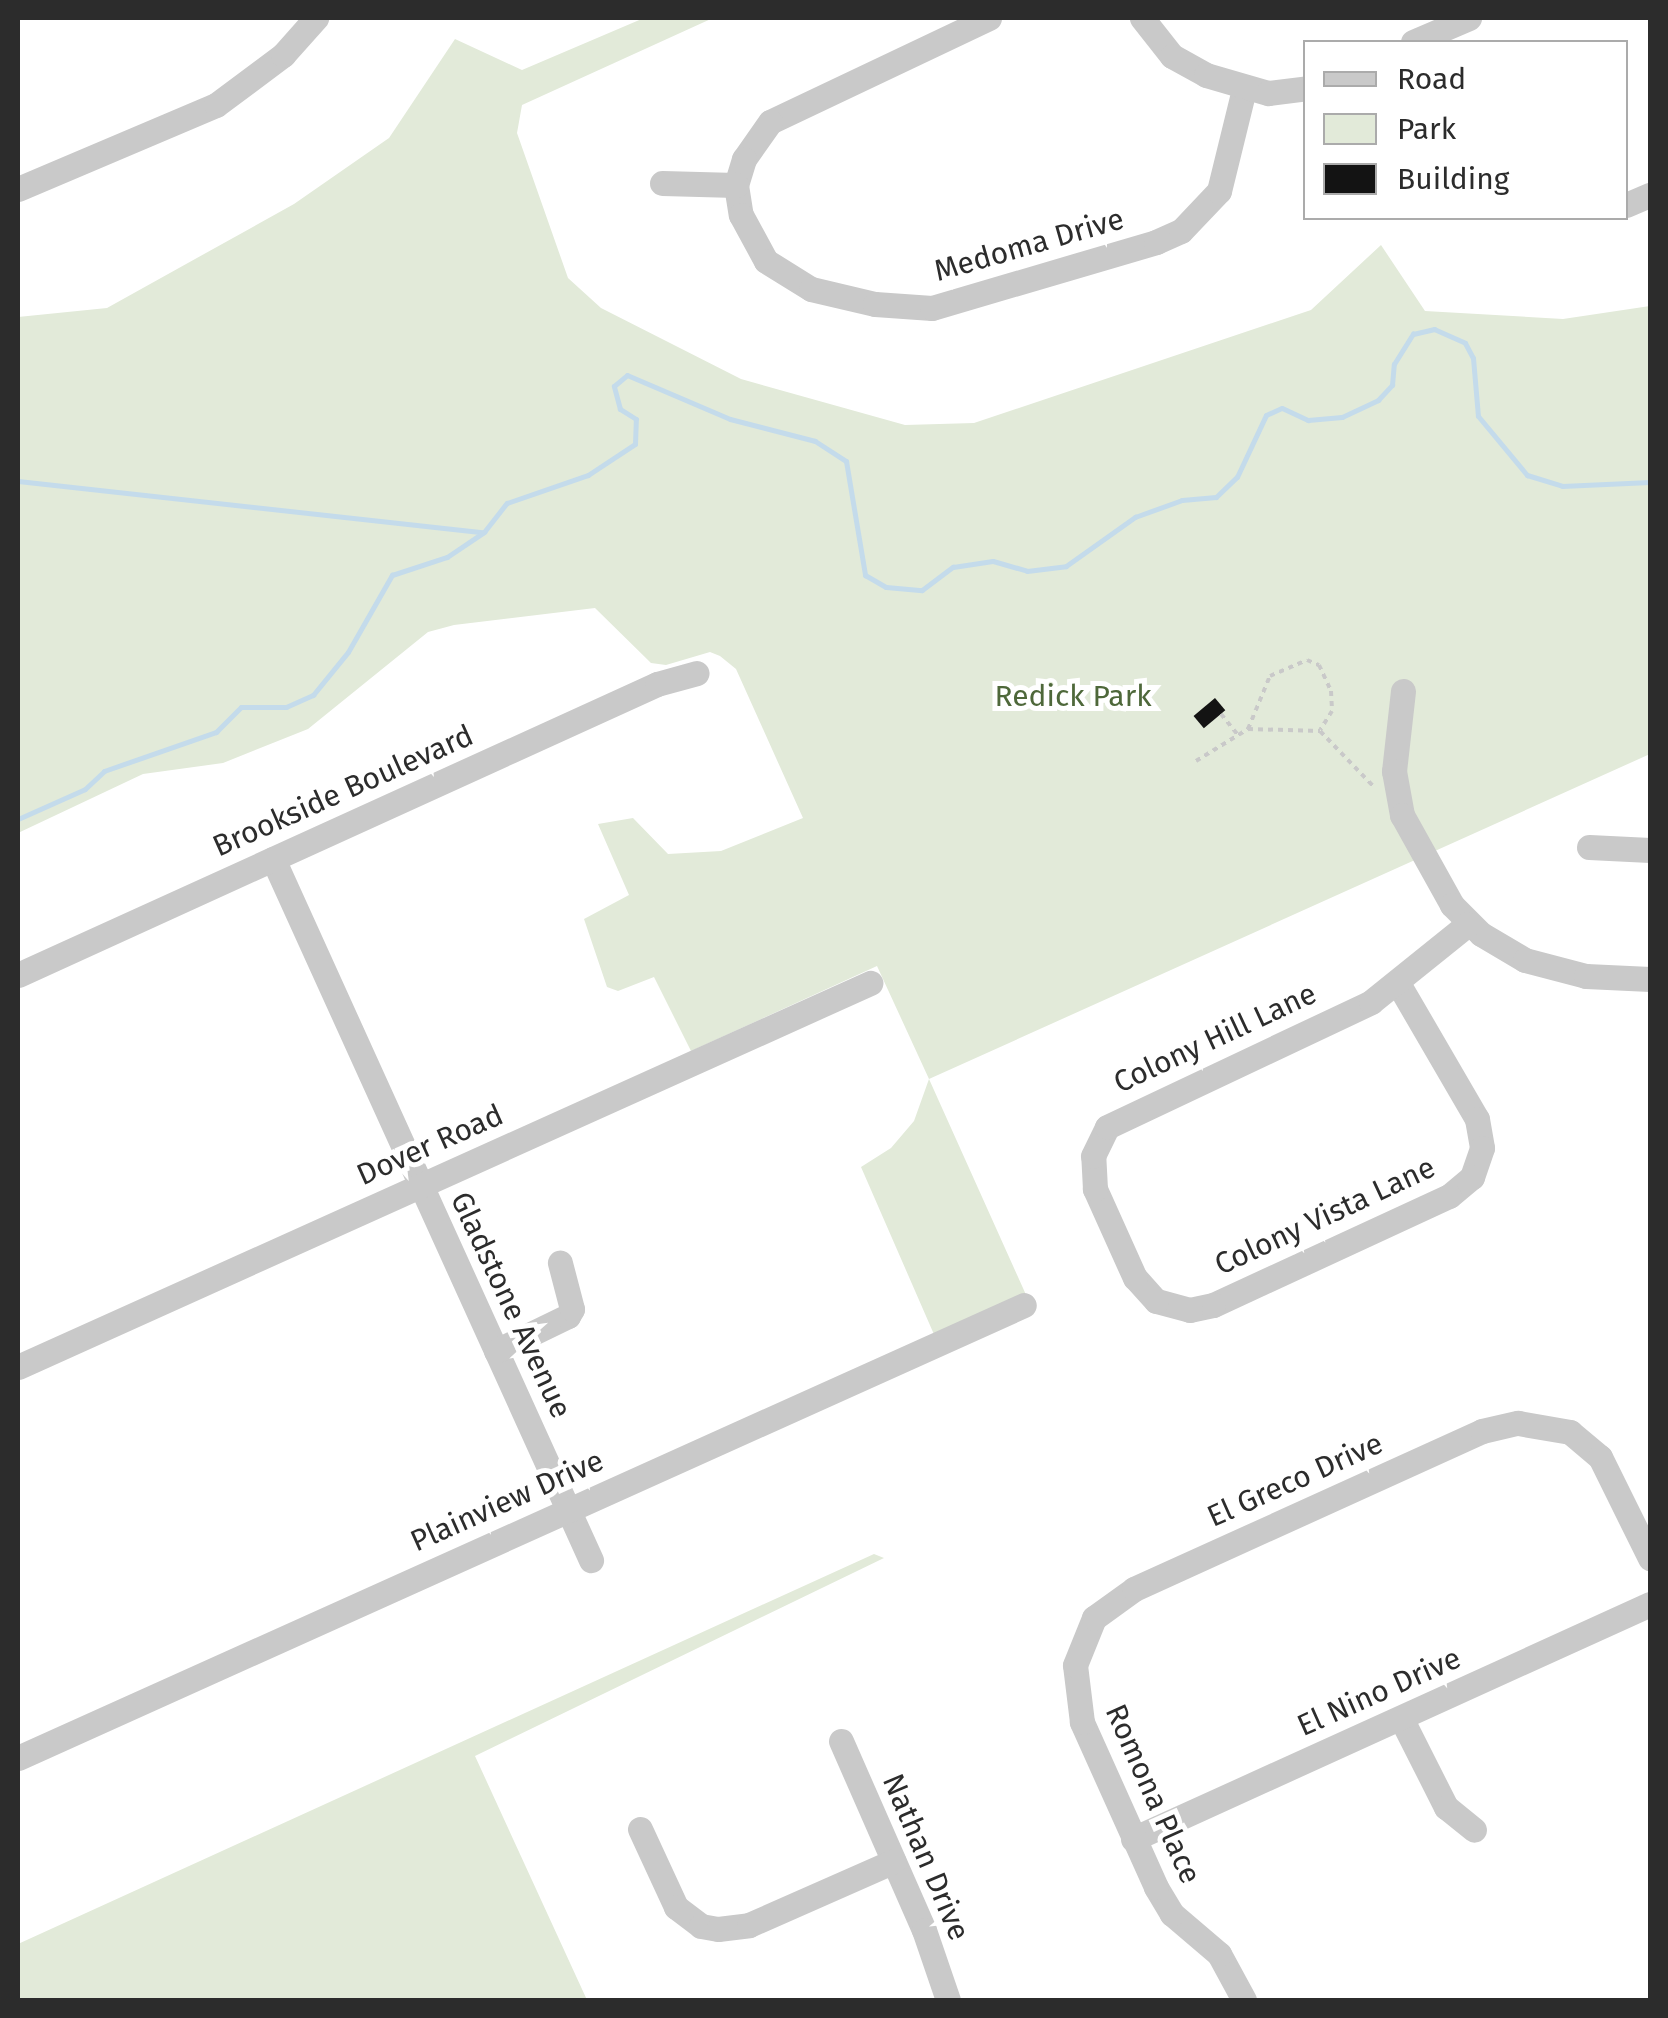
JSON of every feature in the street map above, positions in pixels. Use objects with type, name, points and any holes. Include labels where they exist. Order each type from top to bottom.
[{"type":"street","points":[[18,188],[62,176],[216,105],[283,55],[316,18]]},
{"type":"street","points":[[662,184],[736,184],[744,159],[770,122],[989,18]]},
{"type":"street","points":[[1142,18],[1172,56],[1244,90],[1303,88]]},
{"type":"street","points":[[1418,40],[1468,18]]},
{"type":"street","name":"Medoma Drive","points":[[736,184],[756,248],[780,273],[875,304],[952,304],[1181,230],[1219,190],[1244,90]]},
{"type":"street","name":"Brookside Boulevard","points":[[18,975],[657,684],[697,672]]},
{"type":"street","points":[[1403,691],[1394,771],[1402,815],[1425,862],[1468,924],[1525,960],[1557,971],[1650,979]]},
{"type":"street","points":[[1589,847],[1650,850]]},
{"type":"street","name":"Gladstone Avenue","points":[[273,859],[591,1560]]},
{"type":"street","name":"Colony Hill Lane","points":[[1166,1306],[1136,1278],[1095,1189],[1097,1141],[1135,1109],[1400,985],[1468,924]]},
{"type":"street","name":"Dover Road","points":[[18,1367],[870,983]]},
{"type":"street","name":"Colony Vista Lane","points":[[1166,1306],[1212,1305],[1449,1196],[1472,1177],[1482,1148],[1476,1119],[1400,985]]},
{"type":"street","points":[[496,1351],[568,1316],[560,1263]]},
{"type":"street","name":"Plainview Drive","points":[[18,1758],[1024,1305]]},
{"type":"street","name":"El Greco Drive","points":[[1080,1645],[1094,1618],[1134,1588],[1482,1431],[1518,1423],[1562,1429],[1600,1456],[1650,1558]]},
{"type":"street","name":"El Nino Drive","points":[[1134,1839],[1650,1604]]},
{"type":"street","name":"Romona Place","points":[[1080,1645],[1077,1703],[1134,1839],[1172,1914],[1218,1954],[1244,2000]]},
{"type":"street","points":[[1401,1718],[1446,1808],[1474,1830]]},
{"type":"street","name":"Nathan Drive","points":[[841,1741],[894,1861],[948,2000]]},
{"type":"street","points":[[640,1830],[676,1907],[701,1926],[718,1930],[749,1925],[894,1861]]},
{"type":"path","points":[[1248,729],[1270,676],[1306,660],[1319,666],[1331,691],[1332,712],[1320,731]]},
{"type":"path","points":[[1221,714],[1238,734]]},
{"type":"path","points":[[1196,761],[1248,729],[1320,731],[1402,815]]},
{"type":"green space","name":"Redick Park","points":[[644,18],[713,18],[522,105],[517,133],[568,278],[601,308],[741,379],[905,425],[974,423],[1311,310],[1381,245],[1425,311],[1563,319],[1650,306],[1650,754],[929,1079],[877,966],[691,1051],[654,977],[618,991],[607,987],[584,919],[629,895],[598,824],[633,818],[668,854],[721,851],[803,818],[736,669],[710,652],[666,665],[651,663],[595,608],[454,625],[428,632],[308,729],[223,763],[143,774],[18,833],[18,317],[107,308],[294,204],[389,138],[455,39],[522,70]]},
{"type":"green space","points":[[929,1079],[1027,1297],[936,1339],[861,1167],[891,1148],[914,1121]]},
{"type":"green space","points":[[874,1554],[884,1558],[475,1756],[587,2000],[18,2000],[18,1944]]},
{"type":"building","points":[[1215,698],[1225,710],[1204,728],[1194,716]]},
{"type":"waterway","points":[[18,819],[85,789],[104,771],[216,732],[241,707],[286,707],[313,695],[348,652],[392,575],[447,557],[484,532],[507,503],[588,475],[635,444],[636,419],[620,409],[614,386],[627,375],[730,419],[815,441],[846,461],[865,575],[886,587],[922,590],[953,567],[993,561],[1027,571],[1066,566],[1135,517],[1182,500],[1216,497],[1237,477],[1266,415],[1282,408],[1308,420],[1342,417],[1378,400],[1392,385],[1394,364],[1413,334],[1434,329],[1465,343],[1473,358],[1478,416],[1527,475],[1562,486],[1650,482]]},
{"type":"waterway","points":[[18,481],[482,532]]}]
